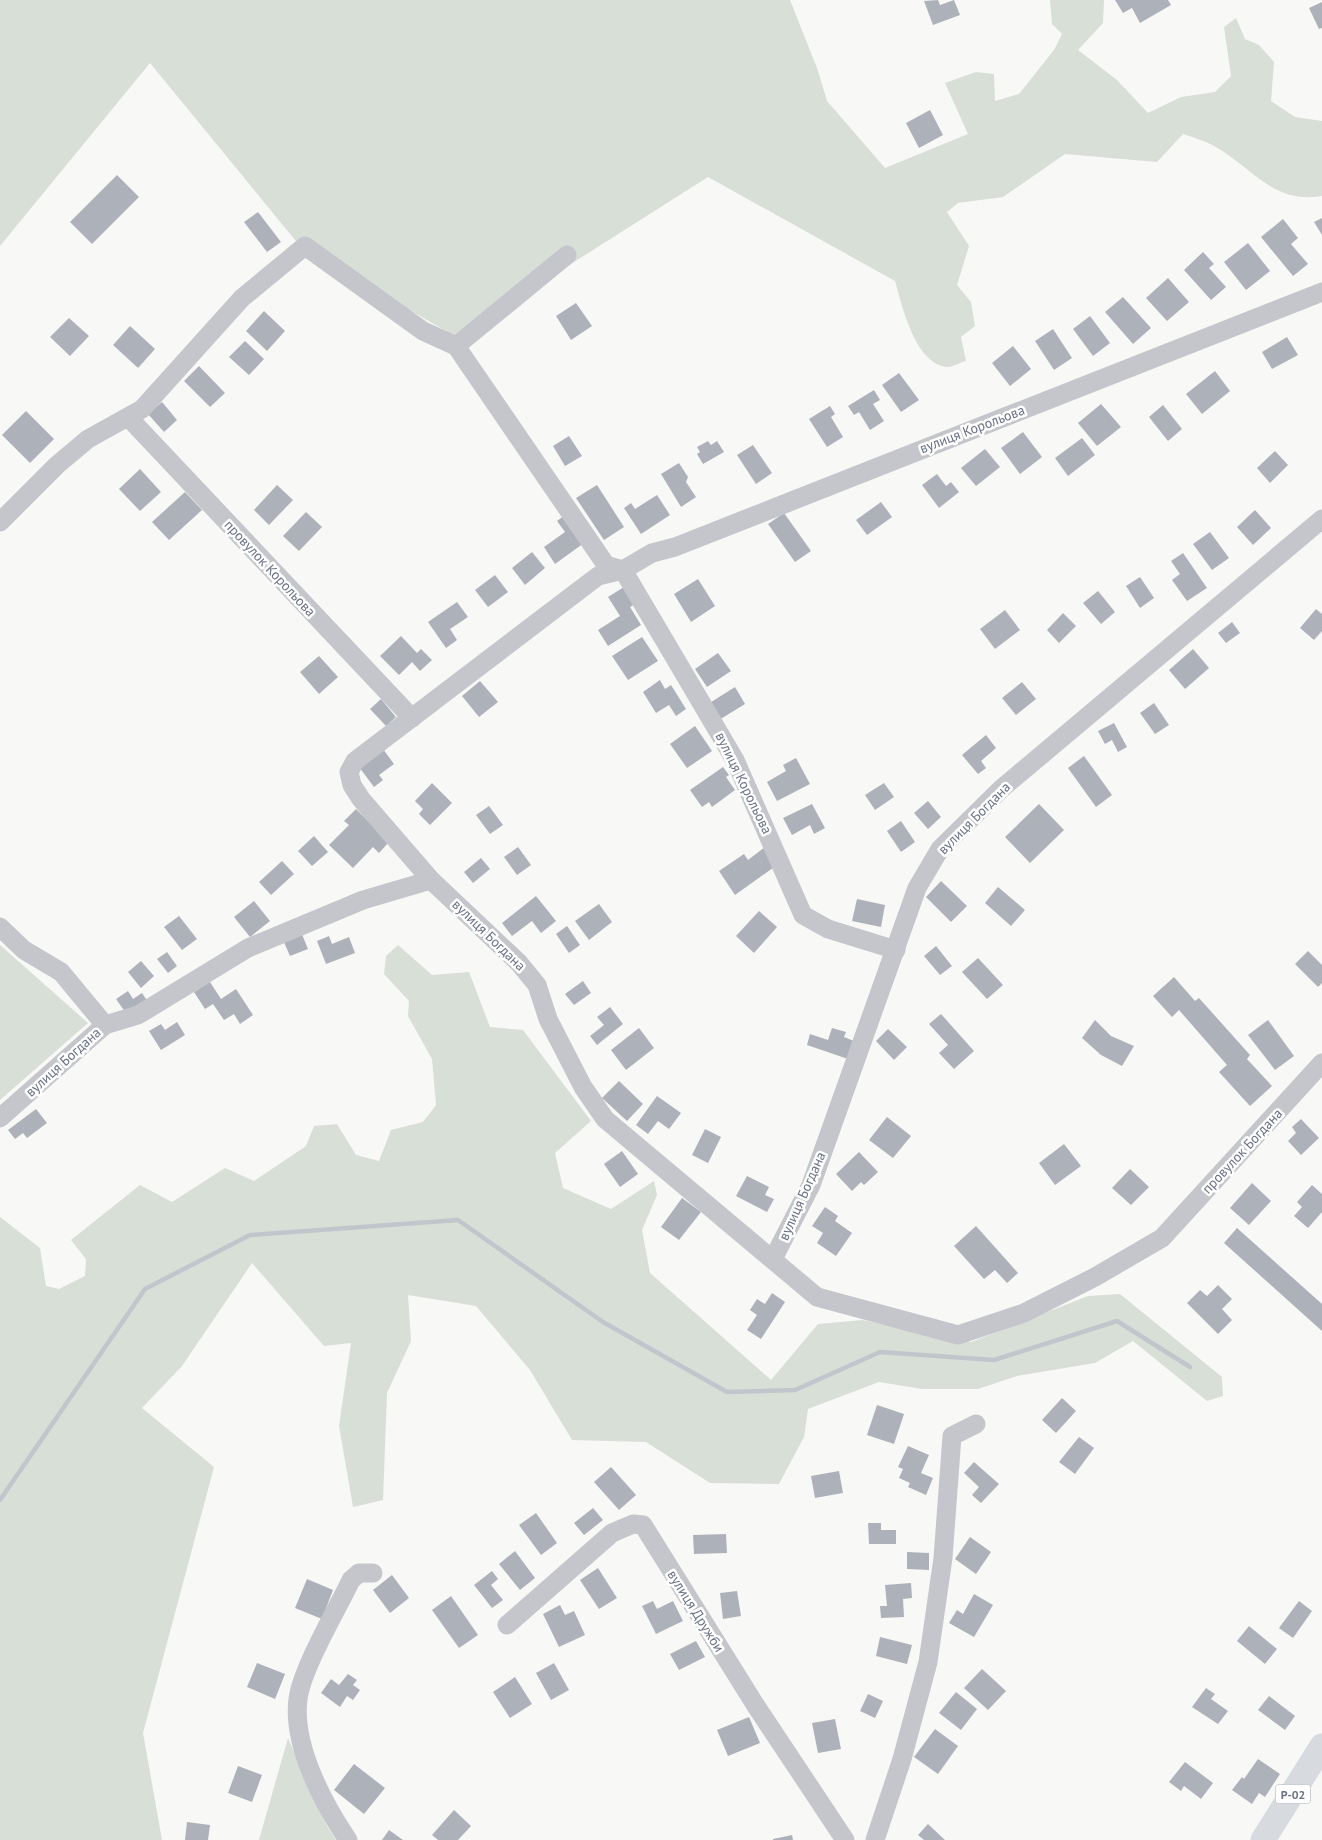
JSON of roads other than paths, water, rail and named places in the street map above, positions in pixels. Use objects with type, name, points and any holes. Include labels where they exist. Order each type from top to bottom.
[{"type":"main road","name":"Р-02","points":[[1263,1840],[1322,1746]]},
{"type":"street","points":[[0,522],[57,465],[88,439],[129,418],[142,409],[242,298],[305,246],[423,331],[456,346],[606,565],[623,570]]},
{"type":"street","points":[[456,346],[567,256]]},
{"type":"street","name":"вулиця Корольова","points":[[367,753],[585,584],[598,576],[623,570],[652,553],[675,547],[1322,292]]},
{"type":"street","name":"провулок Корольова","points":[[129,418],[412,718]]},
{"type":"street","name":"вулиця Богдана","points":[[773,1259],[811,1185],[917,888],[940,849],[1001,789],[1046,750],[1322,519]]},
{"type":"street","name":"вулиця Корольова","points":[[623,570],[735,760],[803,915],[828,929],[896,950]]},
{"type":"street","name":"вулиця Богдана","points":[[367,753],[355,761],[349,772],[352,785],[361,799],[431,880],[519,963],[537,985],[548,1019],[583,1087],[605,1119],[817,1297],[958,1335],[1024,1313],[1095,1277],[1162,1238]]},
{"type":"street","name":"вулиця Богдана","points":[[0,1118],[105,1025],[138,1015],[248,948],[363,900],[431,880]]},
{"type":"street","points":[[0,927],[24,950],[61,972],[105,1025]]},
{"type":"street","name":"провулок Богдана","points":[[1162,1238],[1322,1063]]},
{"type":"street","points":[[875,1840],[902,1759],[928,1662],[943,1558],[952,1436],[976,1424]]},
{"type":"street","name":"вулиця Дружби","points":[[507,1625],[612,1533],[633,1524],[643,1525],[756,1706],[845,1840]]},
{"type":"street","points":[[348,1840],[333,1818],[311,1773],[300,1733],[298,1698],[309,1668],[351,1580],[359,1573],[373,1573]]},
{"type":"waterway","points":[[0,1500],[145,1289],[250,1235],[458,1220],[603,1322],[727,1392],[795,1390],[880,1352],[994,1360],[1117,1321],[1190,1367]]}]
